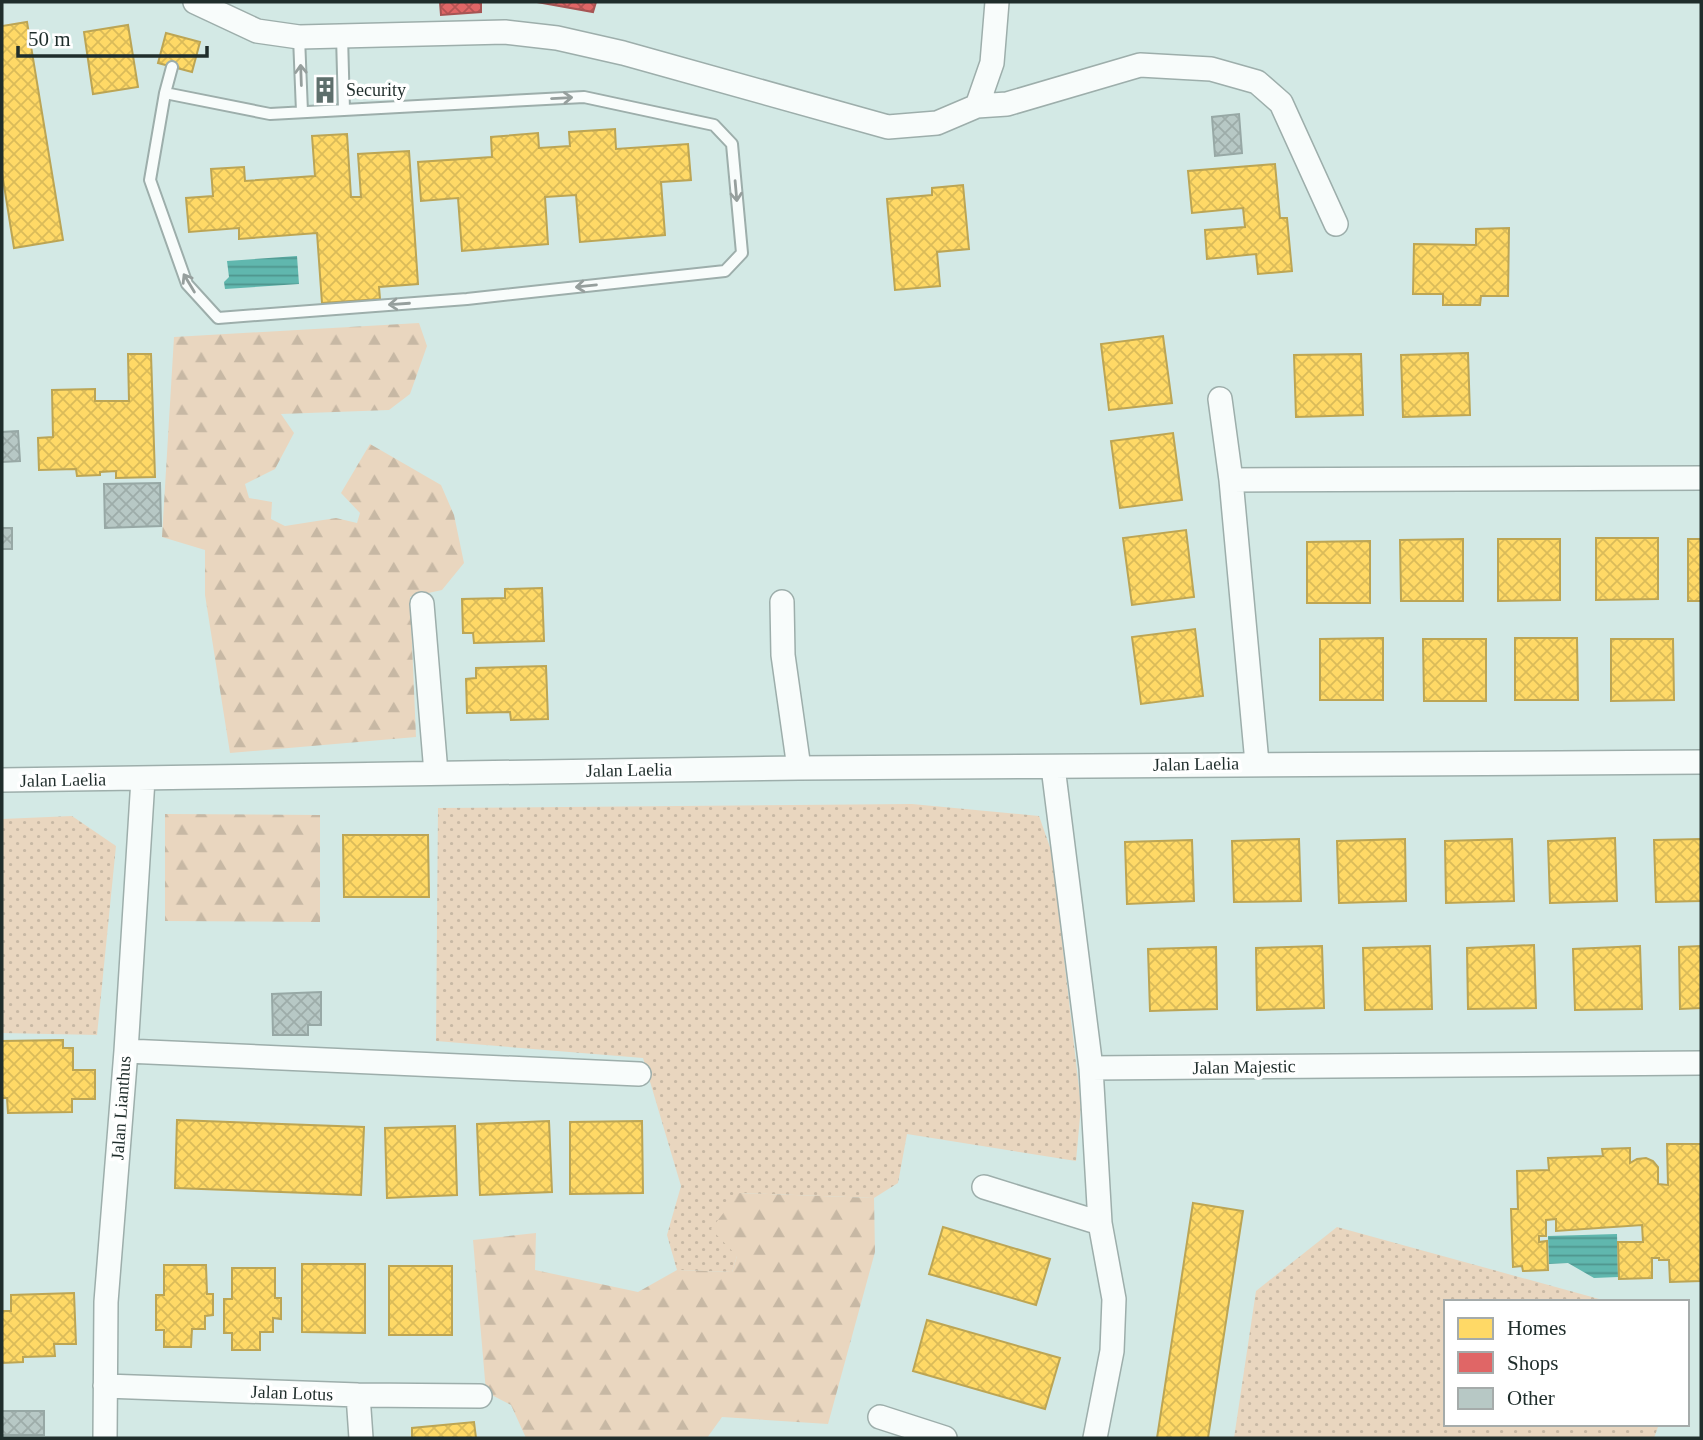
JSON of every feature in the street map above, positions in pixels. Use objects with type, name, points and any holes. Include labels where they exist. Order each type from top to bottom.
[{"type":"street","points":[[195,2],[257,31],[299,37],[505,32],[557,38],[623,53],[888,127],[937,123],[977,106],[1007,104],[1140,65],[1211,69],[1257,82],[1281,103],[1336,224]]},
{"type":"street","points":[[977,106],[992,63],[997,2]]},
{"type":"street","name":"Jalan Laelia","points":[[1220,399],[1231,480],[1257,763]]},
{"type":"street","points":[[1231,480],[1701,478]]},
{"type":"street","points":[[782,602],[783,655],[799,768]]},
{"type":"street","points":[[422,604],[436,773]]},
{"type":"street","name":"Jalan Laelia","points":[[2,780],[1257,763],[1701,762]]},
{"type":"street","points":[[1054,767],[1091,1069],[1100,1223],[1114,1299],[1112,1350],[1095,1438]]},
{"type":"street","name":"Jalan Lianthus","points":[[105,1438],[106,1302],[126,1051],[143,779]]},
{"type":"street","points":[[126,1051],[639,1074]]},
{"type":"street","name":"Jalan Majestic","points":[[1091,1069],[1701,1063]]},
{"type":"street","points":[[984,1187],[1100,1223]]},
{"type":"street","name":"Jalan Lotus","points":[[105,1387],[480,1396]]},
{"type":"street","points":[[358,1395],[361,1438]]},
{"type":"street","points":[[880,1417],[945,1438]]},
{"type":"lane","points":[[342,36],[344,110]]},
{"type":"lane","points":[[299,37],[302,112]]},
{"type":"lane","points":[[165,93],[270,114],[584,97],[714,125],[732,144],[742,253],[725,271],[467,299],[218,318],[187,284],[150,180],[165,93],[172,67]]},
{"type":"green space","points":[[419,323],[427,346],[410,394],[389,410],[281,414],[294,433],[275,469],[245,484],[249,498],[272,502],[271,519],[285,526],[336,518],[357,523],[360,513],[341,493],[370,444],[441,485],[454,515],[464,563],[442,590],[410,597],[416,737],[230,753],[205,595],[205,550],[162,537],[174,337]]},
{"type":"green space","points":[[912,804],[1039,816],[1052,853],[1081,1106],[1076,1161],[907,1134],[898,1183],[874,1198],[739,1193],[737,1256],[732,1272],[677,1270],[667,1235],[681,1186],[643,1058],[436,1041],[438,808]]},
{"type":"green space","points":[[165,814],[320,815],[320,922],[165,921]]},
{"type":"green space","points":[[72,816],[116,846],[97,1035],[2,1033],[2,819]]},
{"type":"green space","points":[[739,1193],[874,1198],[875,1252],[828,1424],[722,1417],[707,1438],[526,1438],[511,1405],[486,1392],[473,1240],[536,1233],[535,1270],[638,1292],[677,1270],[732,1272],[737,1256],[711,1229]]},
{"type":"green space","points":[[1337,1227],[1603,1300],[1444,1300],[1444,1426],[1658,1426],[1654,1438],[1234,1438],[1256,1291]]},
{"type":"water","points":[[297,256],[299,284],[225,289],[224,282],[229,277],[227,261]]},
{"type":"water","points":[[1617,1234],[1618,1277],[1594,1278],[1568,1263],[1549,1264],[1548,1236]]},
{"type":"building: Homes","points":[[27,22],[63,240],[14,248],[2,173],[2,26]]},
{"type":"building: Homes","points":[[128,25],[138,87],[93,94],[84,32]]},
{"type":"building: Homes","points":[[166,33],[200,42],[192,72],[158,63]]},
{"type":"building: Homes","name":"Security","points":[[332,78],[333,101],[318,101],[317,79]]},
{"type":"building: Homes","points":[[615,129],[616,149],[688,144],[691,180],[661,182],[665,235],[580,242],[576,195],[545,197],[548,244],[462,251],[458,198],[421,201],[418,162],[492,157],[491,137],[538,133],[539,148],[570,146],[569,132]]},
{"type":"building: Homes","points":[[347,134],[351,197],[361,197],[358,154],[409,151],[418,284],[379,287],[380,299],[322,303],[317,233],[239,239],[239,228],[189,232],[186,198],[213,196],[211,169],[244,167],[245,181],[315,176],[312,136]]},
{"type":"building: Homes","points":[[1275,164],[1280,218],[1287,218],[1292,271],[1258,274],[1256,254],[1207,259],[1205,230],[1245,227],[1243,208],[1192,213],[1188,171]]},
{"type":"building: Homes","points":[[963,185],[969,249],[937,252],[940,286],[895,290],[887,199],[932,195],[932,188]]},
{"type":"building: Homes","points":[[1509,228],[1508,296],[1481,296],[1480,305],[1443,305],[1443,294],[1413,294],[1414,244],[1476,245],[1476,229]]},
{"type":"building: Homes","points":[[1163,336],[1172,403],[1109,410],[1101,344]]},
{"type":"building: Homes","points":[[1468,353],[1470,415],[1403,417],[1401,355]]},
{"type":"building: Homes","points":[[128,354],[151,354],[155,477],[116,478],[116,471],[77,476],[76,469],[39,470],[38,438],[53,437],[52,390],[95,389],[95,401],[129,401]]},
{"type":"building: Homes","points":[[1361,354],[1363,415],[1296,417],[1294,355]]},
{"type":"building: Homes","points":[[1173,433],[1182,500],[1120,508],[1111,441]]},
{"type":"building: Homes","points":[[1186,530],[1194,597],[1132,605],[1123,538]]},
{"type":"building: Homes","points":[[1596,538],[1658,538],[1658,599],[1596,600]]},
{"type":"building: Homes","points":[[1463,539],[1463,601],[1401,601],[1400,540]]},
{"type":"building: Homes","points":[[1498,539],[1560,539],[1560,600],[1498,601]]},
{"type":"building: Homes","points":[[1688,539],[1701,539],[1701,601],[1688,601]]},
{"type":"building: Homes","points":[[1370,541],[1370,603],[1307,603],[1307,542]]},
{"type":"building: Homes","points":[[542,588],[544,641],[474,643],[473,633],[463,633],[462,599],[505,598],[505,589]]},
{"type":"building: Homes","points":[[1195,629],[1203,696],[1141,704],[1132,637]]},
{"type":"building: Homes","points":[[1383,638],[1383,700],[1320,700],[1320,639]]},
{"type":"building: Homes","points":[[1515,638],[1577,638],[1578,700],[1515,700]]},
{"type":"building: Homes","points":[[1423,639],[1486,639],[1486,701],[1424,701]]},
{"type":"building: Homes","points":[[1611,639],[1673,639],[1674,700],[1611,701]]},
{"type":"building: Homes","points":[[546,666],[548,719],[511,720],[510,712],[467,713],[466,679],[476,678],[476,668]]},
{"type":"building: Homes","points":[[343,835],[428,835],[429,897],[344,897]]},
{"type":"building: Homes","points":[[1615,838],[1617,901],[1550,903],[1548,841]]},
{"type":"building: Homes","points":[[1299,839],[1301,901],[1234,902],[1232,841]]},
{"type":"building: Homes","points":[[1405,839],[1406,901],[1339,903],[1337,841]]},
{"type":"building: Homes","points":[[1512,839],[1514,901],[1446,903],[1445,841]]},
{"type":"building: Homes","points":[[1701,839],[1701,901],[1656,902],[1654,840]]},
{"type":"building: Homes","points":[[1192,840],[1194,901],[1127,904],[1125,842]]},
{"type":"building: Homes","points":[[1534,945],[1536,1008],[1468,1009],[1467,948]]},
{"type":"building: Homes","points":[[1322,946],[1324,1008],[1257,1010],[1256,948]]},
{"type":"building: Homes","points":[[1430,946],[1432,1009],[1365,1010],[1363,948]]},
{"type":"building: Homes","points":[[1640,946],[1642,1009],[1575,1010],[1573,949]]},
{"type":"building: Homes","points":[[1701,946],[1701,1008],[1680,1009],[1679,947]]},
{"type":"building: Homes","points":[[1216,947],[1217,1009],[1150,1011],[1148,949]]},
{"type":"building: Homes","points":[[63,1040],[63,1048],[73,1048],[73,1070],[95,1070],[95,1099],[72,1099],[72,1112],[8,1113],[7,1098],[2,1098],[2,1041]]},
{"type":"building: Homes","points":[[177,1120],[364,1127],[361,1195],[175,1188]]},
{"type":"building: Homes","points":[[549,1121],[552,1192],[480,1195],[477,1124]]},
{"type":"building: Homes","points":[[642,1121],[643,1193],[570,1194],[570,1122]]},
{"type":"building: Homes","points":[[455,1126],[457,1195],[387,1198],[385,1128]]},
{"type":"building: Homes","points":[[1667,1144],[1701,1144],[1701,1281],[1670,1282],[1669,1260],[1659,1258],[1652,1258],[1652,1278],[1619,1279],[1618,1242],[1643,1242],[1642,1225],[1556,1231],[1556,1219],[1546,1220],[1546,1236],[1539,1236],[1539,1242],[1547,1241],[1548,1270],[1523,1271],[1522,1266],[1513,1267],[1511,1209],[1518,1209],[1517,1171],[1549,1170],[1548,1158],[1603,1156],[1602,1149],[1630,1148],[1630,1163],[1646,1158],[1653,1161],[1658,1167],[1658,1184],[1668,1185]]},
{"type":"building: Homes","points":[[1193,1203],[1243,1211],[1208,1438],[1157,1438]]},
{"type":"building: Homes","points":[[943,1227],[1050,1259],[1036,1305],[929,1274]]},
{"type":"building: Homes","points":[[302,1264],[365,1264],[365,1333],[302,1332]]},
{"type":"building: Homes","points":[[164,1265],[206,1265],[207,1294],[213,1294],[213,1315],[205,1316],[205,1329],[192,1329],[191,1347],[164,1347],[164,1330],[156,1330],[156,1295],[164,1295]]},
{"type":"building: Homes","points":[[389,1266],[452,1266],[452,1335],[389,1335]]},
{"type":"building: Homes","points":[[232,1268],[275,1268],[275,1298],[281,1298],[281,1319],[273,1318],[273,1332],[260,1332],[260,1350],[232,1350],[232,1333],[224,1333],[224,1299],[232,1299]]},
{"type":"building: Homes","points":[[74,1293],[76,1344],[54,1344],[55,1356],[23,1357],[23,1362],[2,1363],[2,1311],[11,1311],[11,1295]]},
{"type":"building: Homes","points":[[927,1320],[1060,1358],[1045,1409],[913,1371]]},
{"type":"building: Homes","points":[[474,1422],[476,1438],[412,1438],[412,1428]]},
{"type":"building: Shops","points":[[440,2],[481,2],[481,12],[441,15]]},
{"type":"building: Shops","points":[[537,2],[596,2],[593,12]]},
{"type":"building: Other","points":[[1239,114],[1242,153],[1215,156],[1212,117]]},
{"type":"building: Other","points":[[18,431],[20,461],[2,462],[2,432]]},
{"type":"building: Other","points":[[160,483],[161,526],[105,528],[104,484]]},
{"type":"building: Other","points":[[2,528],[12,528],[12,549],[2,549]]},
{"type":"building: Other","points":[[321,992],[321,1025],[308,1025],[308,1035],[273,1035],[272,994]]},
{"type":"building: Other","points":[[2,1411],[44,1411],[44,1435],[2,1435]]},
{"type":"place","name":"Security","points":[[325,90]]}]
